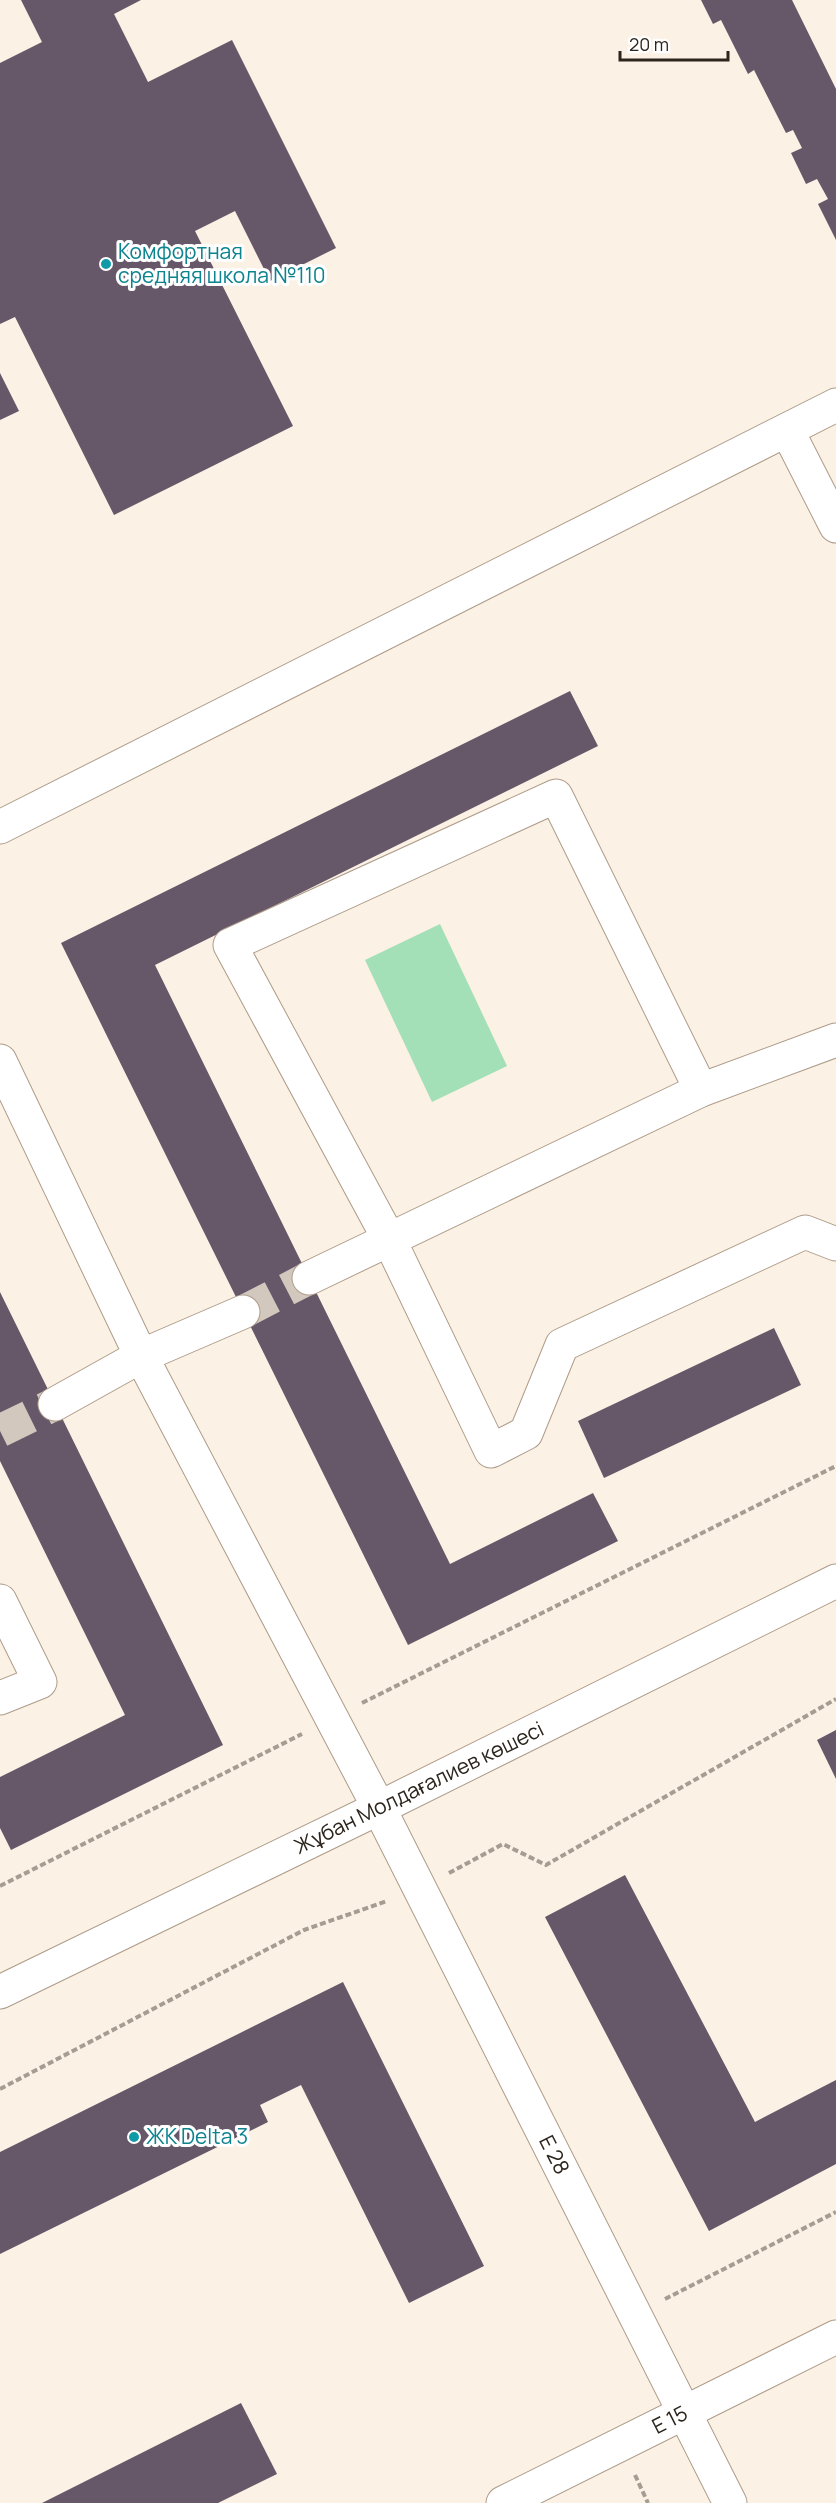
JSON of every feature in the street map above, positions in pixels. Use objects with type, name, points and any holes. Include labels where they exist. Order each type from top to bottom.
[{"type":"street","points":[[0,827],[836,405]]},
{"type":"street","points":[[787,430],[836,526]]},
{"type":"street","points":[[701,1090],[556,796],[230,945],[390,1241],[491,1451],[526,1433],[562,1346],[806,1232],[836,1244]]},
{"type":"street","points":[[309,1278],[701,1090],[836,1040]]},
{"type":"street","name":"E 28","points":[[0,1061],[141,1356],[379,1808],[730,2503]]},
{"type":"street","points":[[55,1404],[141,1356],[243,1312]]},
{"type":"street","name":"Жұбан Молдағалиев көшесі","points":[[0,1992],[379,1808],[836,1581]]},
{"type":"street","points":[[0,1601],[40,1682],[0,1698]]},
{"type":"street","name":"E 15","points":[[503,2503],[836,2337]]},
{"type":"path","points":[[0,1877],[2,1885],[836,1466]]},
{"type":"path","points":[[635,2314],[836,2212]]},
{"type":"green space","points":[[440,924],[507,1066],[432,1102],[365,960]]},
{"type":"building","name":"Комфортная средняя школа №110","points":[[21,0],[141,0],[114,14],[148,82],[232,40],[336,248],[270,281],[235,211],[195,231],[293,426],[114,515],[15,317],[0,324],[0,63],[42,42]]},
{"type":"building","points":[[701,0],[792,0],[836,89],[836,240],[818,204],[828,199],[817,179],[806,184],[791,153],[802,148],[793,130],[786,133],[754,70],[748,74],[721,20],[713,24]]},
{"type":"building","points":[[0,373],[19,411],[0,420]]},
{"type":"building","points":[[570,691],[598,746],[155,965],[450,1564],[593,1493],[618,1541],[408,1645],[61,943]]},
{"type":"building","points":[[0,1292],[223,1745],[11,1850],[0,1828],[0,1777],[125,1715],[0,1461]]},
{"type":"building","points":[[774,1328],[801,1385],[604,1478],[578,1421]]},
{"type":"building","points":[[836,1730],[836,1779],[817,1740]]},
{"type":"building","points":[[625,1875],[755,2122],[836,2080],[836,2164],[709,2231],[545,1917]]},
{"type":"building","name":"ЖК Delta 3","points":[[343,1982],[484,2266],[409,2303],[301,2085],[260,2105],[268,2122],[0,2254],[0,2152]]},
{"type":"building","points":[[241,2403],[277,2474],[218,2503],[42,2503]]},
{"type":"tunnel","points":[[243,1312],[309,1278]]},
{"type":"tunnel","points":[[0,1431],[55,1404]]},
{"type":"place","name":"Комфортная средняя школа №110","points":[[106,264]]},
{"type":"place","name":"ЖК Delta 3","points":[[134,2137]]}]
